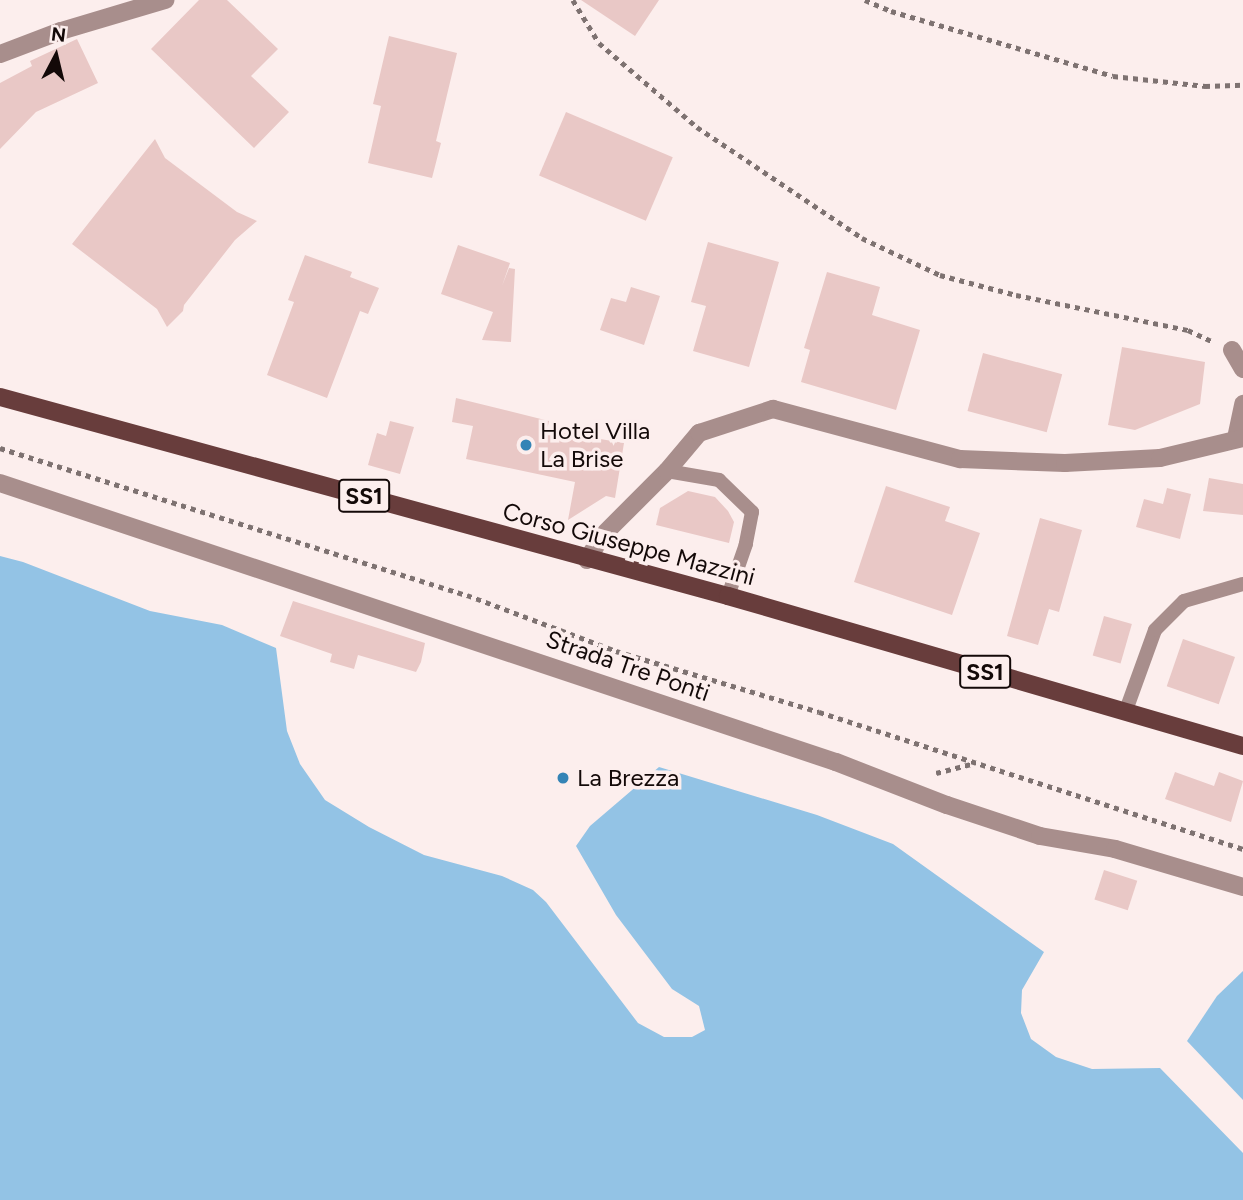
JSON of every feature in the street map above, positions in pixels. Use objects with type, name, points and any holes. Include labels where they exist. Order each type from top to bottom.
[{"type":"main road","name":"Corso Giuseppe Mazzini","points":[[0,397],[587,560],[728,596],[1243,746]]},
{"type":"street","points":[[0,54],[165,0]]},
{"type":"street","points":[[1232,350],[1243,369]]},
{"type":"street","points":[[587,560],[602,536],[667,471],[699,433],[773,409],[960,459],[1065,463],[1160,458],[1240,438],[1243,404]]},
{"type":"street","name":"Strada Tre Ponti","points":[[0,483],[275,577],[400,615],[836,762],[947,805],[1040,836],[1115,849],[1243,887]]},
{"type":"lane","points":[[667,471],[719,480],[752,512],[746,544],[728,596]]},
{"type":"lane","points":[[1125,713],[1155,630],[1184,601],[1243,584]]},
{"type":"path","points":[[573,0],[599,43],[696,127],[862,237],[940,275],[1016,295],[1188,330],[1232,350]]},
{"type":"path","points":[[865,0],[891,11],[1113,76],[1205,86],[1243,85]]},
{"type":"path","points":[[0,448],[467,595],[616,651],[818,712],[1243,849]]},
{"type":"water","points":[[0,556],[23,562],[150,611],[222,625],[276,648],[287,731],[300,764],[325,800],[369,827],[424,855],[502,876],[533,890],[546,902],[638,1023],[664,1037],[692,1037],[705,1030],[699,1006],[672,989],[616,915],[576,846],[590,826],[659,767],[817,815],[893,844],[1044,952],[1022,990],[1021,1013],[1031,1039],[1056,1057],[1092,1069],[1160,1068],[1243,1153],[1243,1200],[0,1200]]},
{"type":"water","points":[[1243,971],[1243,1100],[1187,1041],[1217,996]]},
{"type":"building","points":[[199,0],[227,0],[278,49],[251,76],[289,112],[254,148],[151,49]]},
{"type":"building","points":[[581,0],[659,0],[635,36]]},
{"type":"building","points":[[389,36],[457,53],[436,141],[441,143],[432,178],[368,163],[381,106],[373,104]]},
{"type":"building","points":[[77,39],[98,83],[36,112],[0,149],[0,83],[32,66],[30,61]]},
{"type":"building","points":[[566,112],[673,157],[646,221],[539,176]]},
{"type":"building","points":[[155,139],[165,158],[237,212],[257,221],[235,240],[184,305],[183,311],[167,327],[157,309],[72,244]]},
{"type":"building","points":[[708,242],[779,262],[749,367],[693,351],[706,306],[691,302]]},
{"type":"building","points":[[458,245],[510,263],[502,286],[509,268],[515,269],[511,342],[482,340],[493,312],[441,294]]},
{"type":"building","points":[[305,255],[352,272],[350,277],[379,288],[368,314],[360,311],[327,398],[267,375],[294,302],[288,300]]},
{"type":"building","points":[[827,272],[880,287],[872,315],[920,330],[896,410],[801,382],[810,350],[804,348]]},
{"type":"building","points":[[631,287],[660,296],[644,345],[600,330],[611,298],[626,302]]},
{"type":"building","points":[[1122,347],[1205,362],[1200,404],[1135,430],[1108,425]]},
{"type":"building","points":[[983,353],[1062,374],[1047,432],[967,411]]},
{"type":"building","points":[[456,398],[549,421],[547,430],[624,443],[615,498],[606,496],[568,520],[575,482],[466,459],[473,426],[452,422]]},
{"type":"building","points":[[390,421],[414,427],[400,474],[368,465],[377,433],[386,436]]},
{"type":"building","points":[[1209,478],[1243,484],[1243,515],[1203,511]]},
{"type":"building","points":[[886,486],[950,507],[945,521],[980,533],[952,615],[854,582]]},
{"type":"building","points":[[1167,488],[1191,494],[1180,539],[1136,527],[1144,499],[1163,504]]},
{"type":"building","points":[[688,491],[715,497],[728,511],[734,522],[729,543],[656,525],[660,508]]},
{"type":"building","points":[[1040,518],[1082,530],[1059,612],[1049,609],[1038,645],[1007,636]]},
{"type":"building","points":[[293,601],[425,643],[416,672],[358,655],[354,669],[330,662],[332,654],[280,636]]},
{"type":"building","points":[[1104,616],[1132,624],[1121,663],[1093,655]]},
{"type":"building","points":[[1183,639],[1235,657],[1219,704],[1167,686]]},
{"type":"building","points":[[1175,772],[1214,786],[1219,772],[1243,781],[1231,822],[1165,799]]},
{"type":"building","points":[[1104,870],[1137,881],[1128,910],[1094,899]]},
{"type":"place","name":"Hotel Villa La Brise","points":[[526,445]]},
{"type":"place","name":"La Brezza","points":[[563,778]]}]
